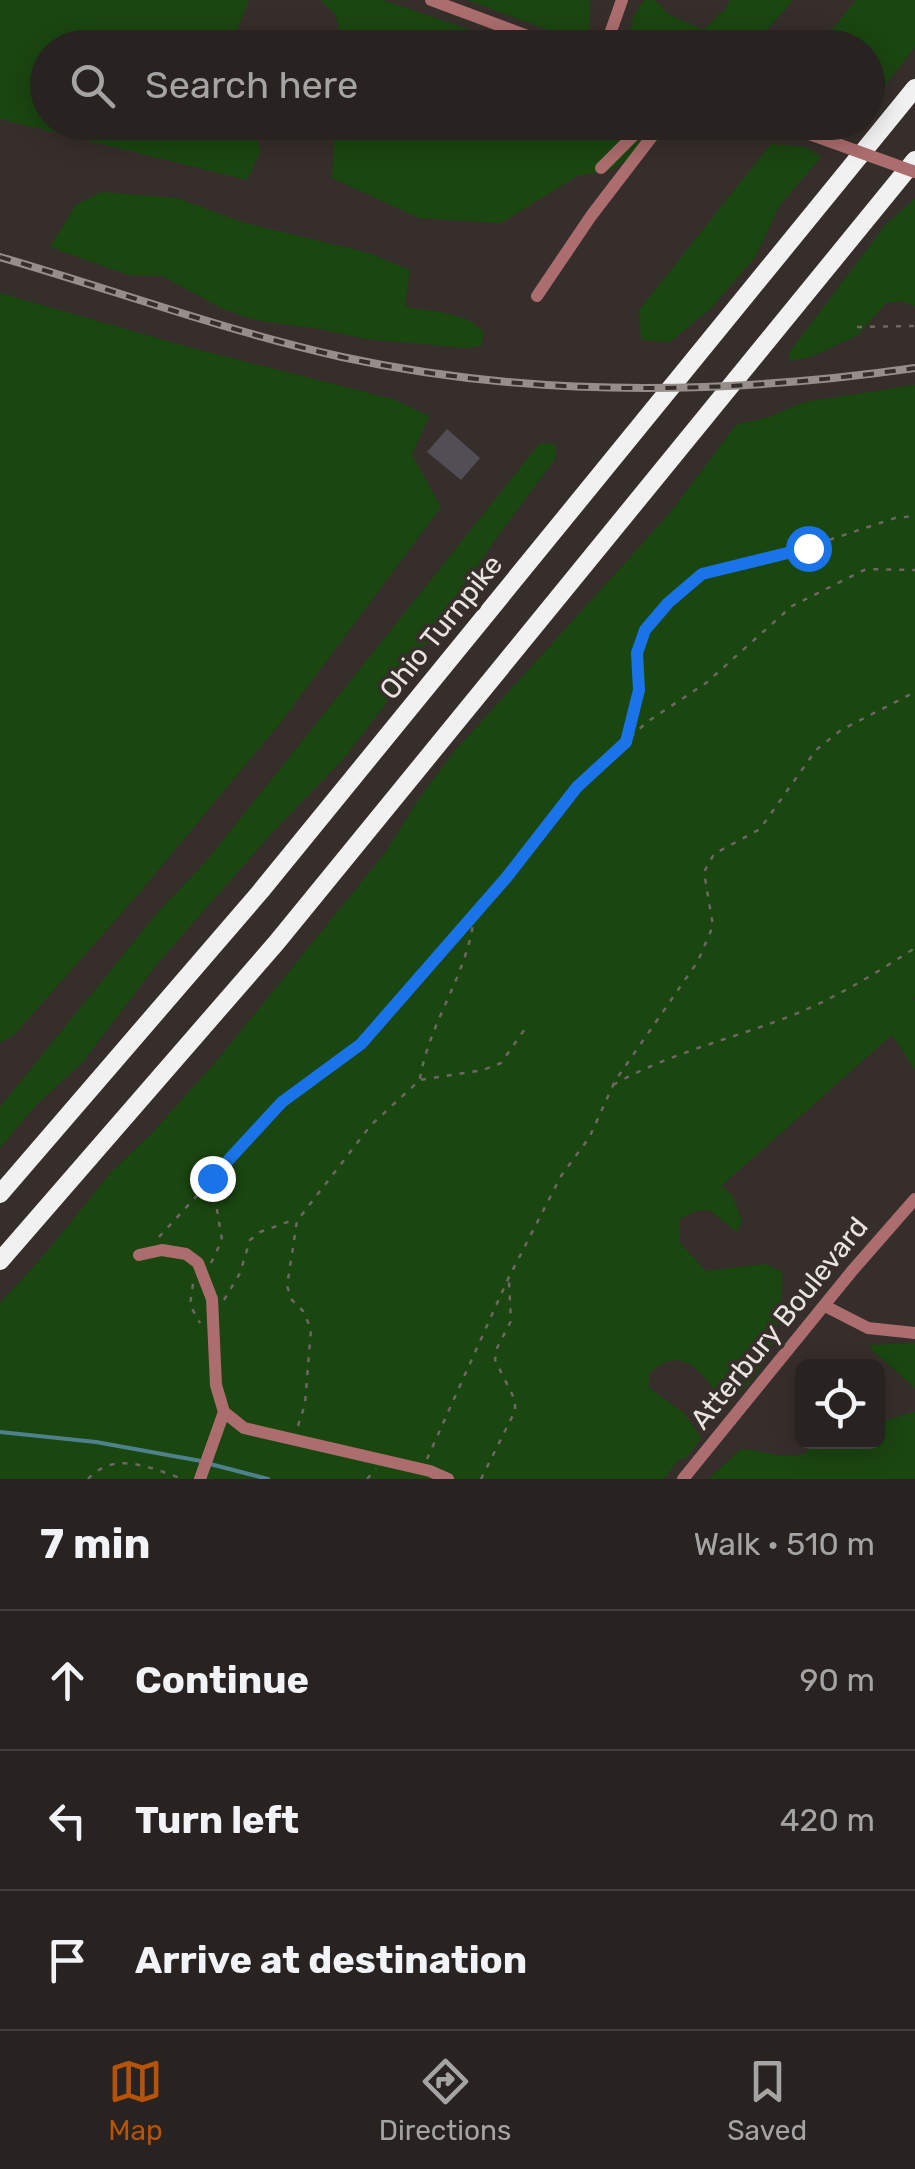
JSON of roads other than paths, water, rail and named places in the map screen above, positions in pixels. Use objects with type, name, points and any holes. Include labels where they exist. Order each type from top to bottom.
[{"type":"highway","name":"Ohio Turnpike","points":[[885,125],[915,88]]},
{"type":"highway","name":"Ohio Turnpike","points":[[0,1194],[260,892],[873,140]]},
{"type":"highway","points":[[0,1261],[277,942],[915,160]]},
{"type":"street","points":[[431,0],[512,30]]},
{"type":"street","points":[[612,30],[622,0]]},
{"type":"street","points":[[601,168],[629,140]]},
{"type":"street","points":[[537,296],[649,140]]},
{"type":"street","points":[[826,140],[915,172]]},
{"type":"street","name":"Atterbury Boulevard","points":[[683,1479],[915,1199]]},
{"type":"street","points":[[142,1254],[162,1250],[186,1254],[198,1263],[212,1299],[216,1385],[224,1412],[244,1428],[422,1469],[448,1479]]},
{"type":"street","points":[[825,1306],[868,1328],[915,1333]]},
{"type":"street","points":[[201,1475],[224,1412]]},
{"type":"waterway","points":[[0,1432],[96,1442],[201,1461]]},
{"type":"waterway","points":[[210,1464],[268,1479]]},
{"type":"railway","points":[[0,257],[299,347],[485,380],[556,386],[700,387],[915,368]]}]
